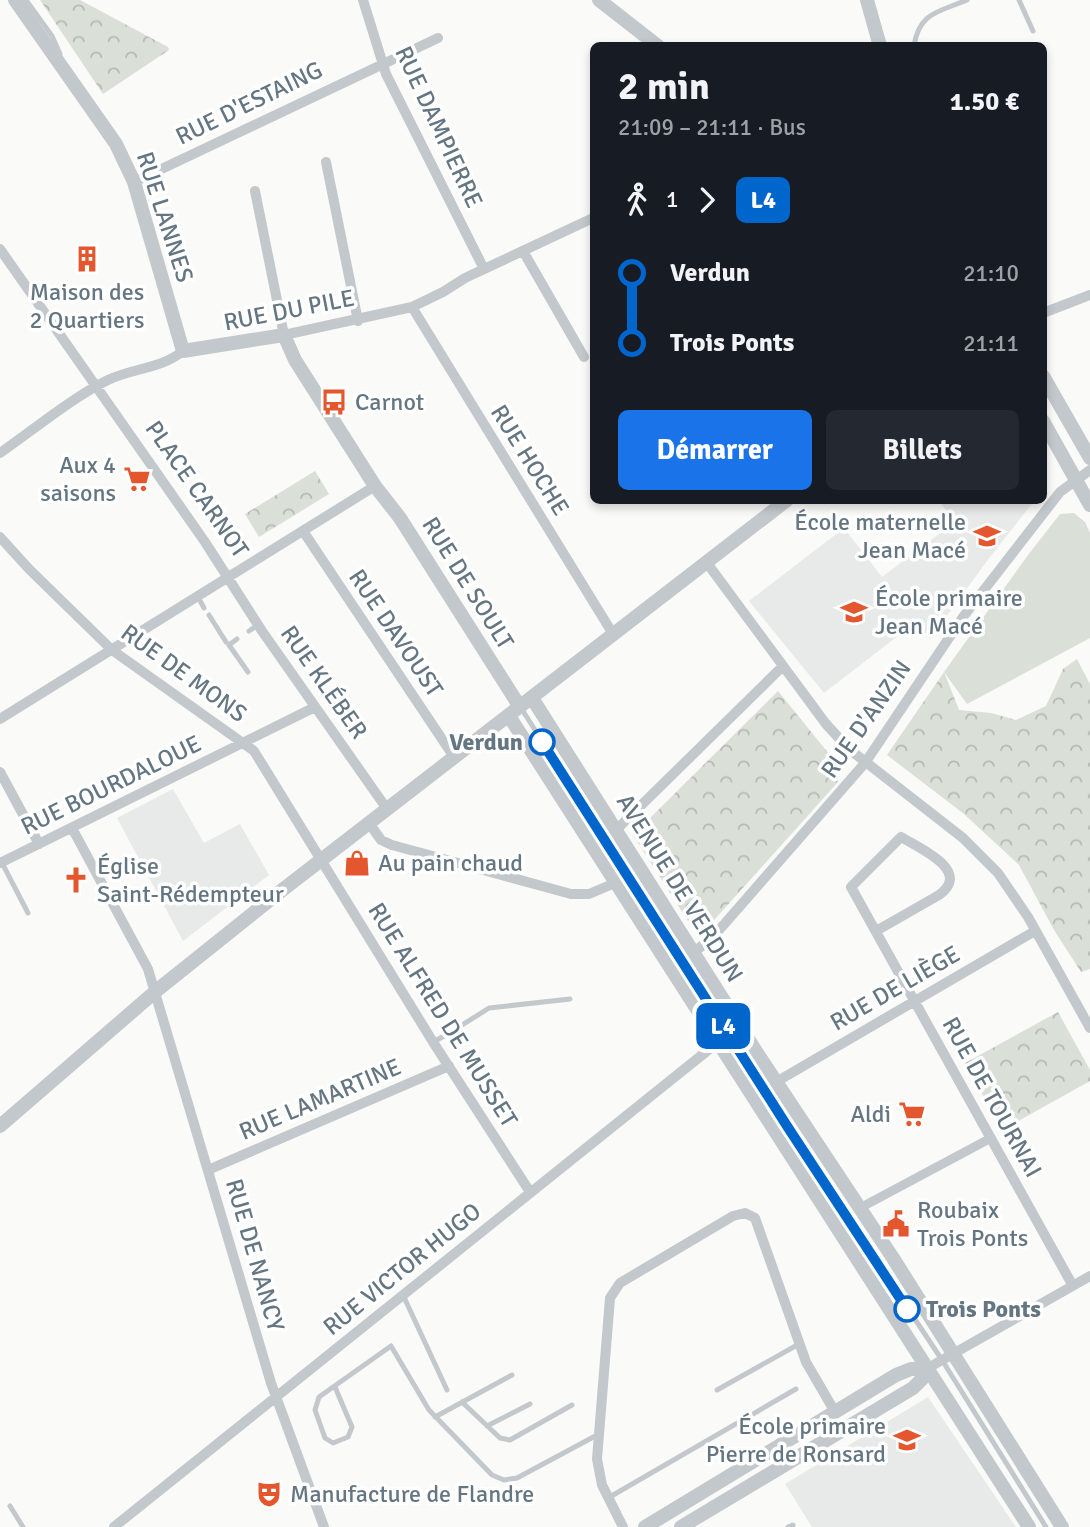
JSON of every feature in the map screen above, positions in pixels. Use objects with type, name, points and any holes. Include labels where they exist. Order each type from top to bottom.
[{"type":"street","name":"RUE LANNES","points":[[15,0],[121,153],[134,182],[183,351]]},
{"type":"street","name":"RUE DAMPIERRE","points":[[363,0],[382,63],[484,269]]},
{"type":"street","points":[[599,0],[654,42]]},
{"type":"street","points":[[867,0],[879,42]]},
{"type":"street","name":"RUE D'ESTAING","points":[[134,182],[438,38]]},
{"type":"street","points":[[326,162],[358,321]]},
{"type":"street","points":[[255,191],[284,335],[295,360],[375,486]]},
{"type":"street","name":"RUE DU PILE","points":[[0,453],[97,386],[121,374],[167,362],[183,351],[358,321],[412,307],[484,269],[590,219]]},
{"type":"street","name":"PLACE CARNOT","points":[[0,248],[228,578],[375,486]]},
{"type":"street","points":[[523,251],[584,357]]},
{"type":"street","points":[[1047,311],[1090,295]]},
{"type":"street","name":"RUE HOCHE","points":[[412,307],[614,634]]},
{"type":"street","points":[[1047,383],[1090,458]]},
{"type":"street","points":[[1047,428],[1090,505]]},
{"type":"street","name":"RUE D'ANZIN","points":[[693,953],[713,937],[865,763],[963,617],[1060,492],[1090,470]]},
{"type":"street","name":"RUE DE SOULT","points":[[375,486],[400,518],[520,707]]},
{"type":"street","points":[[0,1126],[156,991],[322,859],[782,504]]},
{"type":"street","name":"RUE DAVOUST","points":[[303,531],[454,757]]},
{"type":"street","name":"RUE DE MONS","points":[[0,537],[112,650],[246,743],[260,759],[322,859]]},
{"type":"street","points":[[707,562],[826,724],[865,763],[963,838],[988,861],[1012,890],[1090,1028]]},
{"type":"street","points":[[0,719],[228,578]]},
{"type":"street","name":"RUE KLÉBER","points":[[228,578],[253,628],[315,707],[387,809]]},
{"type":"street","points":[[616,830],[783,666]]},
{"type":"street","name":"RUE BOURDALOUE","points":[[1,863],[315,707]]},
{"type":"street","points":[[520,707],[615,883],[1030,1527]]},
{"type":"street","name":"AVENUE DE VERDUN","points":[[520,707],[616,830],[776,1082],[860,1208],[948,1357],[1062,1527]]},
{"type":"street","points":[[0,772],[39,844]]},
{"type":"street","points":[[369,823],[381,840],[392,845],[571,894],[589,894],[615,883]]},
{"type":"street","name":"RUE DE NANCY","points":[[72,828],[148,969],[156,991],[276,1397],[324,1527]]},
{"type":"street","name":"RUE DE TOURNAI","points":[[876,931],[939,895],[950,880],[943,864],[901,837],[851,887],[1073,1286]]},
{"type":"street","name":"RUE ALFRED DE MUSSET","points":[[322,859],[433,1042],[530,1192]]},
{"type":"street","name":"RUE DE LIÈGE","points":[[776,1082],[1035,931]]},
{"type":"street","name":"RUE VICTOR HUGO","points":[[114,1527],[717,1043]]},
{"type":"street","name":"RUE LAMARTINE","points":[[208,1170],[449,1066]]},
{"type":"street","points":[[860,1208],[991,1138]]},
{"type":"street","points":[[623,1527],[599,1474],[598,1434],[610,1298],[620,1283],[733,1216],[749,1213],[759,1225],[799,1344],[810,1371],[835,1412]]},
{"type":"street","points":[[645,1527],[904,1371],[928,1368],[1090,1276]]},
{"type":"street","points":[[681,1527],[913,1388],[928,1368]]},
{"type":"lane","points":[[26,0],[52,36],[65,71]]},
{"type":"lane","points":[[914,42],[916,30],[922,20],[967,0]]},
{"type":"lane","points":[[1019,0],[1033,31]]},
{"type":"lane","points":[[198,597],[204,608]]},
{"type":"lane","points":[[209,615],[226,642]]},
{"type":"lane","points":[[237,639],[229,645],[248,672]]},
{"type":"lane","points":[[520,707],[787,1126],[948,1357],[1046,1527]]},
{"type":"lane","points":[[1,863],[28,914]]},
{"type":"lane","points":[[459,1027],[489,1008],[570,999]]},
{"type":"lane","points":[[433,1042],[446,1035]]},
{"type":"lane","points":[[403,1295],[447,1390]]},
{"type":"lane","points":[[717,1390],[799,1344]]},
{"type":"lane","points":[[335,1387],[352,1427],[348,1437],[333,1443],[325,1438],[315,1410],[318,1397],[391,1346],[435,1417],[492,1475],[504,1480],[525,1475],[598,1434]]},
{"type":"lane","points":[[435,1417],[512,1375]]},
{"type":"lane","points":[[608,1498],[796,1389]]},
{"type":"lane","points":[[462,1402],[500,1438],[510,1440],[572,1405]]},
{"type":"lane","points":[[487,1426],[530,1404]]},
{"type":"lane","points":[[10,1506],[23,1527]]},
{"type":"shaded area","name":"École primaire Jean Macé","points":[[941,504],[1032,504],[930,639],[916,622],[824,693],[749,601],[844,528],[882,577],[955,522]]},
{"type":"shaded area","points":[[173,789],[204,843],[240,824],[269,875],[183,941],[117,818]]},
{"type":"shaded area","name":"École primaire Pierre de Ronsard","points":[[928,1397],[1016,1527],[812,1527],[785,1484]]},
{"type":"green space","points":[[40,0],[80,0],[168,47],[169,50],[103,94]]},
{"type":"green space","points":[[315,471],[329,494],[259,537],[245,514]]},
{"type":"green space","points":[[1074,513],[1085,522],[1090,533],[1090,638],[967,704],[944,672],[1060,514]]},
{"type":"green space","points":[[1077,659],[1090,684],[1090,969],[1081,972],[1054,930],[1019,865],[964,814],[887,755],[944,672],[959,710],[991,713],[1016,720],[1046,706],[1063,669]]},
{"type":"green space","points":[[778,691],[838,765],[838,782],[706,929],[693,929],[633,835]]},
{"type":"green space","points":[[1058,1012],[1090,1070],[1090,1081],[1002,1130],[965,1063]]},
{"type":"bus line","name":"L4","points":[[542,742],[907,1309]]},
{"type":"place","name":"Maison des 2 Quartiers","points":[[87,259]]},
{"type":"place","name":"Carnot","points":[[334,402]]},
{"type":"place","name":"Aux 4 saisons","points":[[137,479]]},
{"type":"place","name":"École maternelle Jean Macé","points":[[987,536]]},
{"type":"place","name":"École primaire Jean Macé","points":[[854,612]]},
{"type":"place","name":"Verdun","points":[[542,742]]},
{"type":"place","name":"Au pain chaud","points":[[357,863]]},
{"type":"place","name":"Église Saint-Rédempteur","points":[[76,880]]},
{"type":"place","name":"Aldi","points":[[912,1114]]},
{"type":"place","name":"Roubaix Trois Ponts","points":[[896,1224]]},
{"type":"place","name":"Trois Ponts","points":[[907,1309]]},
{"type":"place","name":"École primaire Pierre de Ronsard","points":[[907,1440]]},
{"type":"place","name":"Manufacture de Flandre","points":[[269,1494]]}]
